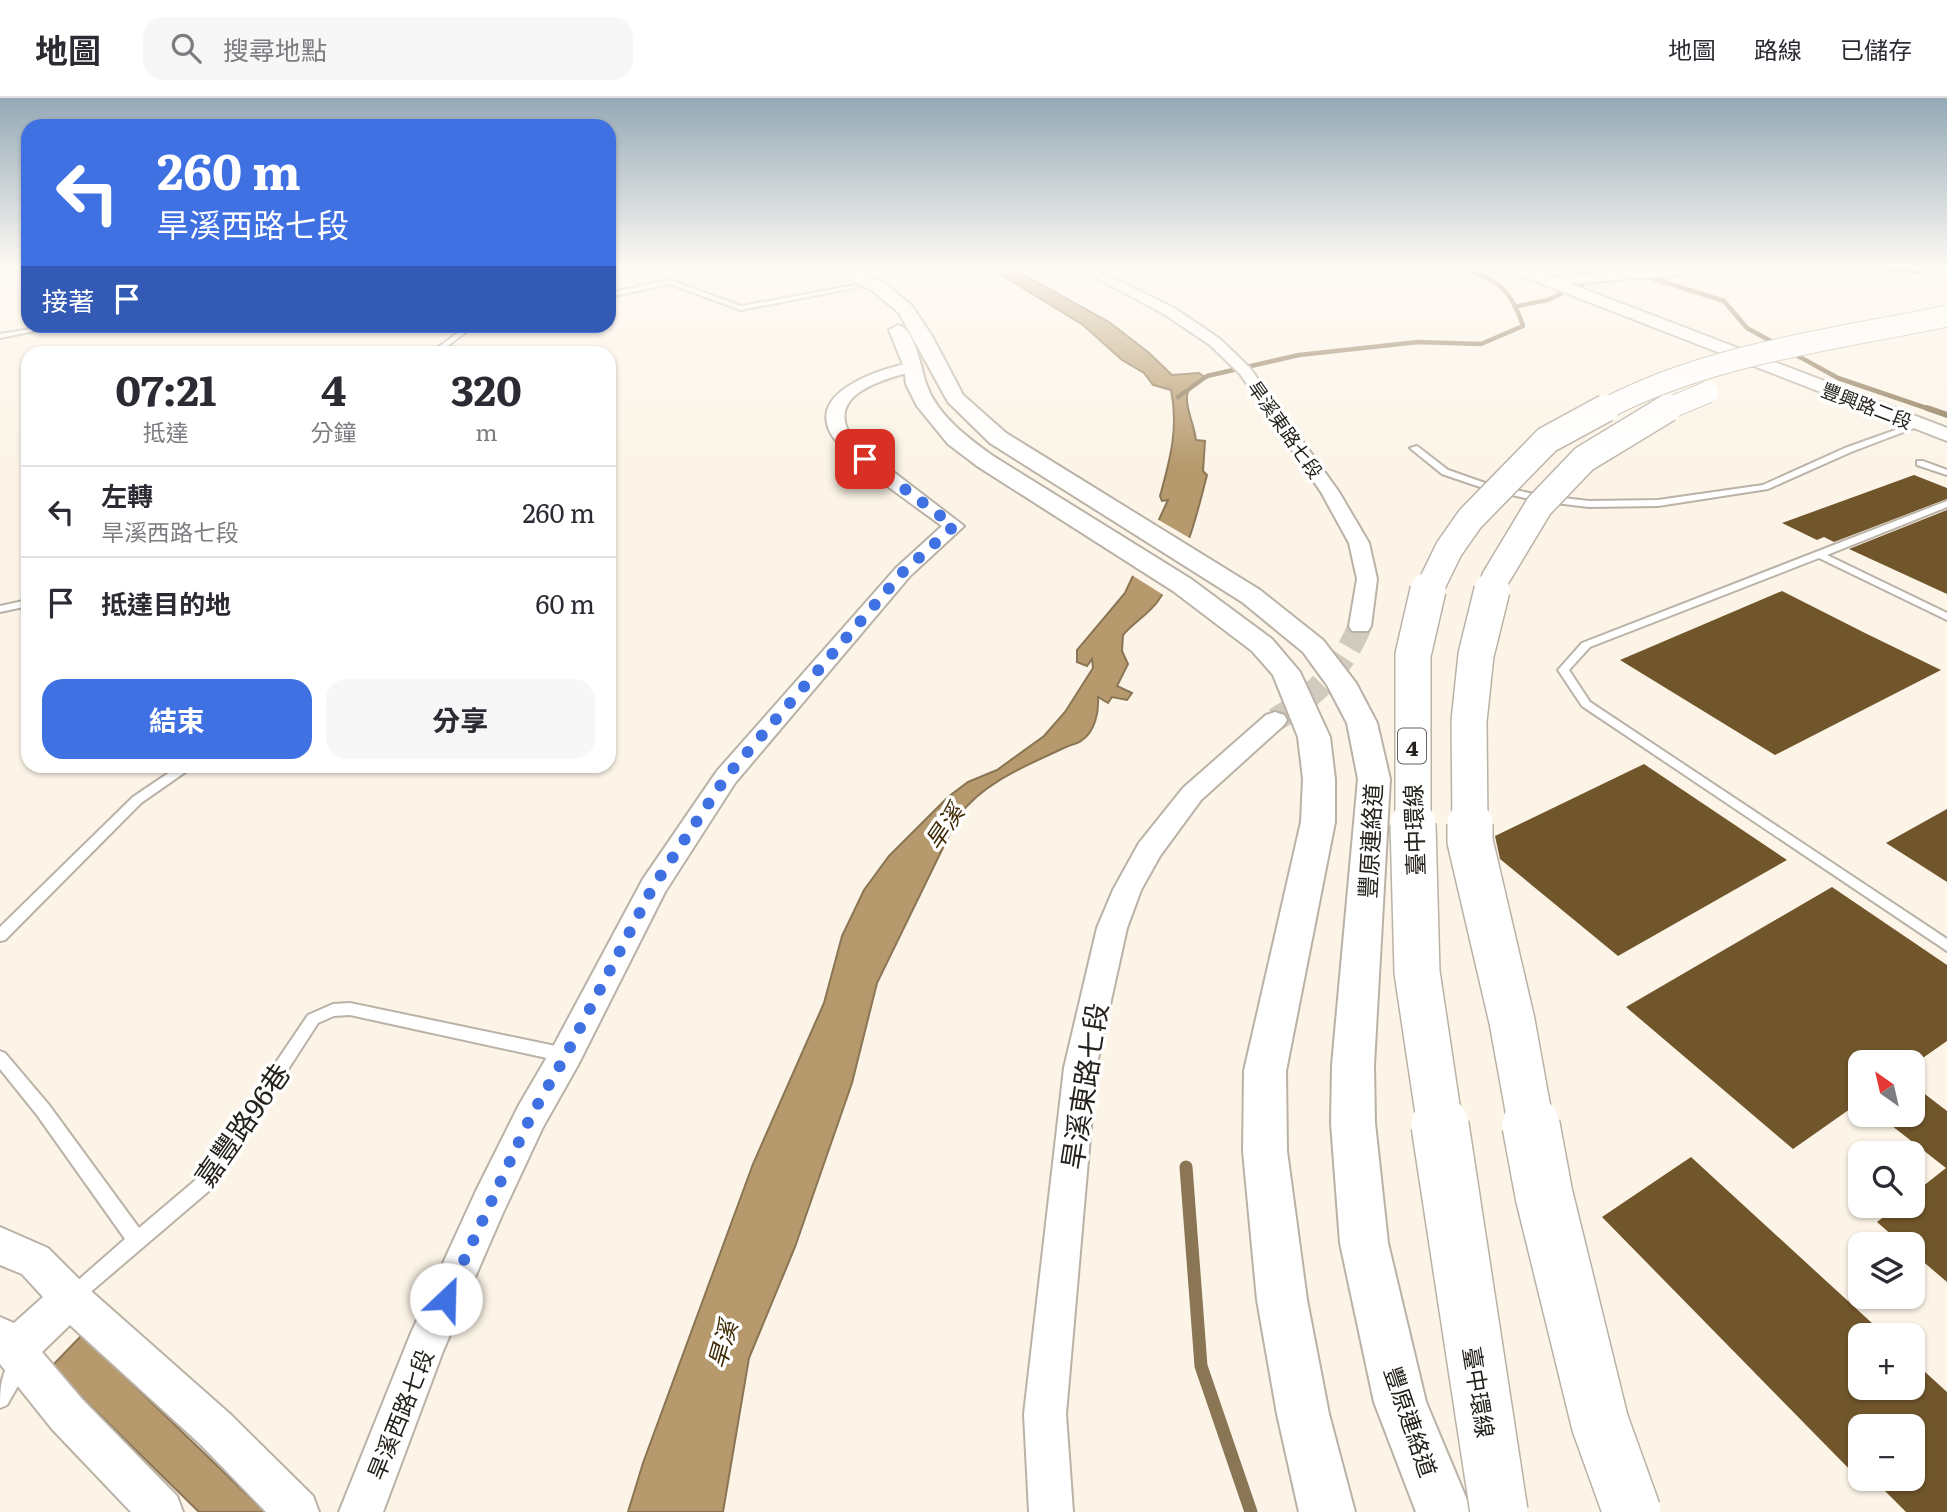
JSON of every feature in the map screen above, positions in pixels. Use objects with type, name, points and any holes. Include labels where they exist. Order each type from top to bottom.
[{"type":"highway","name":"臺中環線","points":[[1499,1512],[1417,972],[1411,765],[1413,655],[1428,591],[1449,549],[1470,519],[1547,440],[1635,393],[1723,363],[1861,334]]},
{"type":"highway","points":[[1632,1512],[1600,1423],[1544,1195],[1512,1021],[1471,841],[1469,721],[1476,655],[1495,579],[1539,506],[1584,459],[1670,407],[1732,383],[1947,337]]},
{"type":"street","points":[[902,334],[925,367]]},
{"type":"street","points":[[922,334],[925,367]]},
{"type":"street","name":"旱溪東路七段","points":[[1203,334],[1245,371],[1330,492],[1359,543],[1367,579],[1360,626]]},
{"type":"street","name":"豐興路二段","points":[[1687,334],[1947,435]]},
{"type":"street","name":"豐原連絡道","points":[[1327,1512],[1303,1414],[1282,1300],[1265,1151],[1265,1071],[1318,822],[1317,752],[1308,718],[1286,672],[1277,636],[1216,573],[1006,444],[925,367],[916,384],[927,406],[964,446],[1182,585],[1277,636],[1313,646],[1341,683],[1362,723],[1374,779],[1353,1065],[1353,1123],[1364,1243],[1400,1402],[1444,1512]]},
{"type":"street","name":"旱溪西路七段","points":[[361,1512],[425,1347],[489,1203],[531,1116],[566,1055],[653,887],[726,777],[903,572],[954,526],[851,448],[842,440],[834,422],[835,410],[843,398],[858,386],[882,374],[925,367]]},
{"type":"street","name":"旱溪東路七段","points":[[1051,1512],[1045,1414],[1080,1068],[1112,928],[1127,890],[1149,850],[1192,794],[1275,720]]},
{"type":"street","points":[[0,1246],[35,1261],[71,1298],[176,1392],[297,1512]]},
{"type":"street","points":[[71,1298],[12,1350],[67,1414],[161,1512]]},
{"type":"lane","points":[[443,346],[460,334]]},
{"type":"lane","points":[[1414,448],[1445,472],[1486,486],[1579,503],[1658,503],[1765,487],[1848,450],[1918,425]]},
{"type":"lane","points":[[1920,463],[1947,473]]},
{"type":"lane","points":[[1947,504],[1586,645],[1563,670],[1586,704],[1947,946]]},
{"type":"lane","points":[[1819,555],[1947,617]]},
{"type":"lane","points":[[0,609],[21,604]]},
{"type":"lane","points":[[0,936],[137,800],[178,773]]},
{"type":"lane","name":"嘉豐路96巷","points":[[71,1298],[204,1184],[313,1019],[333,1010],[350,1009],[566,1055]]},
{"type":"lane","points":[[0,1058],[43,1110],[137,1241]]},
{"type":"lane","points":[[0,1398],[12,1350]]},
{"type":"water","name":"旱溪","points":[[1093,334],[1125,334],[1172,375],[1199,373],[1206,378],[1190,388],[1187,403],[1196,440],[1205,441],[1203,471],[1207,475],[1194,524],[1176,571],[1154,606],[1123,635],[1122,651],[1128,664],[1117,686],[1132,693],[1127,700],[1112,697],[1108,703],[1098,697],[1095,721],[1086,737],[993,784],[958,817],[877,983],[852,1083],[795,1247],[749,1358],[723,1512],[628,1512],[643,1463],[753,1164],[824,1003],[842,936],[864,890],[889,856],[948,797],[968,782],[997,770],[1044,736],[1065,712],[1093,668],[1092,659],[1087,666],[1077,662],[1077,650],[1125,593],[1168,500],[1162,501],[1160,496],[1174,430],[1171,390],[1153,385],[1144,373],[1122,360]]},
{"type":"water","points":[[82,1335],[265,1512],[199,1512],[51,1367]]},
{"type":"pier","points":[[1157,519],[1193,540],[1165,596],[1130,574]]},
{"type":"building","points":[[1914,475],[1947,488],[1947,499],[1834,542],[1824,537],[1817,540],[1782,523]]},
{"type":"building","points":[[1947,510],[1947,594],[1849,549]]},
{"type":"building","points":[[1782,591],[1941,670],[1775,755],[1620,660]]},
{"type":"building","points":[[1644,764],[1787,860],[1618,956],[1500,859],[1495,836]]},
{"type":"building","points":[[1947,809],[1947,882],[1886,843]]},
{"type":"building","points":[[1832,887],[1947,965],[1947,1041],[1925,1056],[1925,1050],[1848,1050],[1848,1110],[1793,1149],[1626,1007]]},
{"type":"building","points":[[1925,1094],[1947,1111],[1947,1282],[1925,1263],[1925,1232],[1888,1232],[1877,1222],[1882,1218],[1925,1218],[1925,1185],[1946,1168],[1925,1152],[1925,1141],[1911,1141],[1893,1127],[1925,1127]]},
{"type":"building","points":[[1691,1157],[1848,1301],[1848,1309],[1857,1309],[1872,1323],[1848,1323],[1848,1400],[1925,1400],[1925,1372],[1947,1392],[1947,1512],[1906,1512],[1885,1491],[1925,1491],[1925,1414],[1848,1414],[1848,1468],[1602,1217]]},
{"type":"waterway","points":[[1178,397],[1207,376],[1299,355],[1418,342],[1481,344],[1504,334]]},
{"type":"waterway","points":[[1758,334],[1838,378],[1932,410]]},
{"type":"waterway","points":[[1927,408],[1947,415]]},
{"type":"waterway","points":[[1186,1167],[1201,1366],[1251,1512]]},
{"type":"tunnel","points":[[1275,720],[1303,701],[1326,680],[1345,655],[1360,626]]},
{"type":"route","points":[[446,1299],[531,1116],[566,1055],[653,887],[726,777],[903,572],[943,533],[954,526],[865,459]]}]
